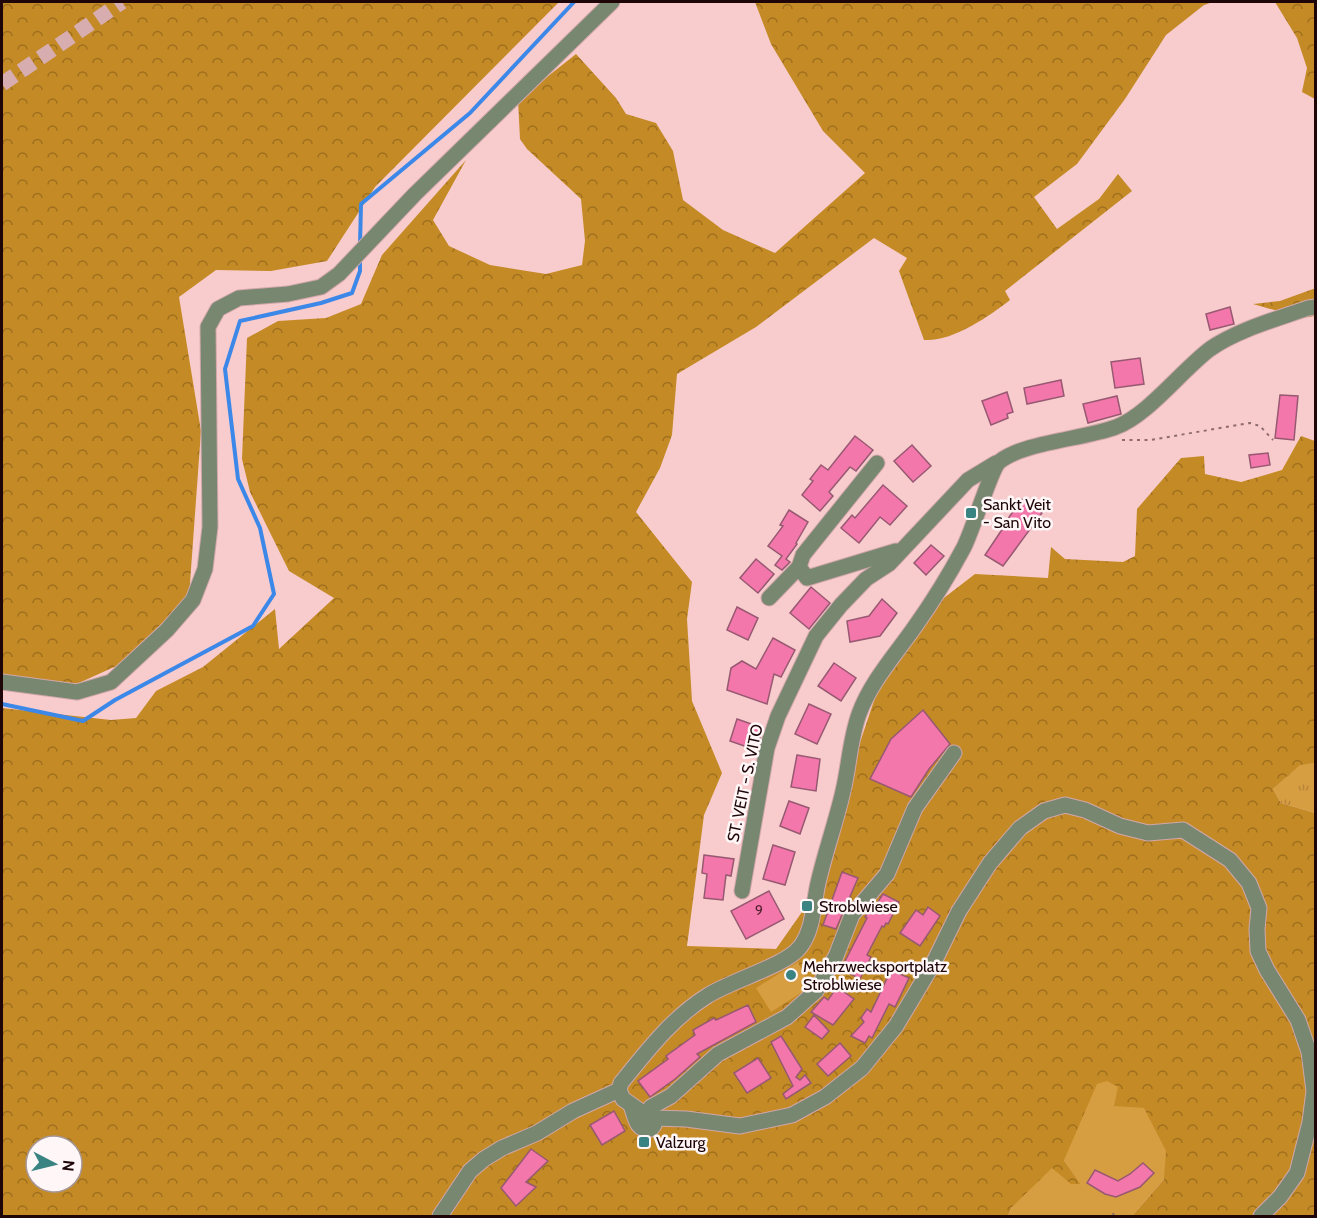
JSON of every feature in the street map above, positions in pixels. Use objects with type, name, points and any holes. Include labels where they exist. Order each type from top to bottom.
[{"type":"street","points":[[2,682],[77,692],[111,682],[167,630],[193,600],[205,568],[210,528],[208,327],[218,309],[239,298],[288,294],[321,287],[339,274],[415,194],[612,2]]},
{"type":"street","name":"ST. VEIT - S. VITO","points":[[742,891],[767,748],[778,716],[816,636],[841,604],[866,579],[889,564],[968,480],[1015,452],[1118,427],[1142,411],[1187,368],[1214,347],[1250,330],[1316,307]]},
{"type":"street","points":[[996,463],[973,526],[956,563],[916,625],[870,689],[859,714],[843,790],[821,868],[810,923],[801,945],[786,958],[719,988],[682,1015],[663,1032],[621,1083],[619,1090],[623,1099],[650,1116],[740,1126],[792,1115],[825,1096],[861,1068],[896,1026],[933,964],[959,911],[990,863],[1020,828],[1044,811],[1065,806],[1085,810],[1120,826],[1148,833],[1183,830],[1230,860],[1249,883],[1259,908],[1258,951],[1298,1020],[1309,1052],[1314,1091],[1310,1122],[1297,1173],[1280,1197],[1261,1216]]},
{"type":"street","points":[[769,598],[799,567],[803,555],[876,464]]},
{"type":"street","name":"ST. VEIT - S. VITO","points":[[799,567],[807,578],[878,558],[903,548]]},
{"type":"street","points":[[650,1116],[651,1107],[671,1095],[718,1054],[787,1017],[816,991],[836,956],[852,915],[887,874],[915,808],[954,753]]},
{"type":"street","points":[[440,1216],[470,1171],[484,1159],[619,1090]]},
{"type":"path","points":[[1100,431],[1106,438],[1122,441],[1150,440],[1250,423],[1260,426],[1273,440]]},
{"type":"path","points":[[1113,1216],[1114,1211]]},
{"type":"green space","points":[[2,2],[559,2],[375,187],[327,261],[271,271],[216,270],[179,297],[201,431],[189,597],[123,663],[70,687],[2,675]]},
{"type":"green space","points":[[755,2],[1213,2],[1204,5],[1166,35],[1125,99],[1077,164],[1034,197],[1057,229],[1099,199],[1118,174],[1132,191],[1005,291],[1010,300],[991,314],[958,333],[935,340],[924,340],[899,271],[907,258],[874,238],[756,327],[677,374],[672,435],[660,468],[636,512],[692,582],[687,619],[692,701],[722,773],[704,815],[687,946],[776,949],[816,892],[841,799],[886,665],[936,604],[975,574],[1048,578],[1051,547],[1065,559],[1123,562],[1135,556],[1137,509],[1181,458],[1204,456],[1205,474],[1241,482],[1282,470],[1301,436],[1315,441],[1315,763],[1300,765],[1273,789],[1281,803],[1315,813],[1315,1216],[1132,1216],[1164,1179],[1064,1160],[1103,1216],[1081,1185],[1012,1207],[1008,1216],[2,1216],[2,708],[111,720],[136,718],[156,691],[203,667],[275,609],[279,649],[334,598],[289,571],[250,492],[242,459],[247,338],[278,321],[326,318],[361,304],[382,255],[466,160],[433,220],[449,246],[490,265],[546,274],[582,265],[585,241],[581,199],[527,149],[520,139],[518,100],[576,54],[616,98],[626,114],[656,123],[673,151],[683,200],[723,230],[775,253],[865,173],[823,131],[771,44]]},
{"type":"green space","points":[[1275,2],[1315,2],[1315,99],[1302,92],[1307,68],[1297,38]]},
{"type":"green space","points":[[1315,289],[1315,316],[1302,318],[1253,304],[1280,301]]},
{"type":"green space","points":[[1315,763],[1315,813],[1281,803],[1273,789],[1300,764]]},
{"type":"green space","name":"Mehrzwecksportplatz Stroblwiese","points":[[798,962],[810,987],[771,1012],[756,988]]},
{"type":"green space","points":[[1107,1081],[1118,1087],[1114,1106],[1144,1108],[1166,1151],[1164,1179],[1132,1216],[1008,1216],[1012,1207],[1052,1168],[1071,1184],[1080,1184],[1064,1160],[1097,1084]]},
{"type":"building","points":[[1230,307],[1234,324],[1210,330],[1206,314]]},
{"type":"building","points":[[1140,358],[1144,384],[1115,388],[1111,362]]},
{"type":"building","points":[[1061,380],[1064,396],[1027,404],[1024,388]]},
{"type":"building","points":[[1007,392],[1013,412],[1007,414],[1008,418],[991,425],[982,401]]},
{"type":"building","points":[[1280,395],[1298,396],[1294,440],[1275,438]]},
{"type":"building","points":[[1117,396],[1121,414],[1088,423],[1083,404]]},
{"type":"building","points":[[855,436],[873,450],[856,471],[850,467],[829,492],[833,496],[820,511],[802,495],[813,481],[810,479],[821,465],[828,470]]},
{"type":"building","points":[[912,445],[931,466],[913,482],[894,461]]},
{"type":"building","points":[[1268,453],[1270,465],[1251,468],[1249,455]]},
{"type":"building","points":[[883,485],[907,506],[890,525],[880,517],[859,543],[841,528],[852,515],[855,518]]},
{"type":"building","points":[[1022,499],[1042,513],[1003,566],[985,555]]},
{"type":"building","points":[[789,510],[808,522],[786,559],[790,562],[782,570],[775,565],[782,556],[768,546],[783,526],[780,525]]},
{"type":"building","points":[[931,545],[944,556],[926,575],[914,563]]},
{"type":"building","points":[[756,559],[774,574],[758,593],[740,578]]},
{"type":"building","points":[[811,587],[830,603],[809,629],[790,613]]},
{"type":"building","points":[[882,599],[897,613],[880,636],[850,642],[847,621],[869,616]]},
{"type":"building","points":[[737,607],[758,618],[748,640],[727,630]]},
{"type":"building","points":[[773,638],[795,650],[781,677],[774,674],[767,704],[727,690],[731,668],[742,661],[756,669]]},
{"type":"building","points":[[834,663],[856,678],[841,701],[818,686]]},
{"type":"building","points":[[809,704],[831,714],[817,744],[795,734]]},
{"type":"building","points":[[923,710],[950,744],[929,769],[911,797],[870,779],[891,739]]},
{"type":"building","points":[[737,719],[763,728],[756,750],[730,741]]},
{"type":"building","points":[[797,755],[820,759],[816,791],[791,787]]},
{"type":"building","points":[[789,801],[809,808],[800,834],[780,826]]},
{"type":"building","points":[[773,845],[795,852],[785,885],[763,879]]},
{"type":"building","points":[[704,855],[734,859],[731,876],[726,875],[723,900],[704,898],[707,874],[702,873]]},
{"type":"building","points":[[842,872],[858,878],[836,929],[823,925]]},
{"type":"building","points":[[769,891],[784,919],[746,939],[731,911]]},
{"type":"building","points":[[883,894],[899,902],[888,924],[882,926],[867,955],[871,957],[860,979],[841,969],[867,918],[865,917]]},
{"type":"building","points":[[928,907],[940,916],[920,946],[900,933],[916,910],[923,915]]},
{"type":"building","points":[[891,970],[909,978],[895,1007],[889,1004],[872,1038],[869,1036],[865,1043],[851,1036],[864,1022],[861,1018],[867,1009],[871,1012]]},
{"type":"building","points":[[837,987],[854,999],[833,1025],[811,1012],[824,997],[828,1000]]},
{"type":"building","points":[[748,1005],[756,1022],[697,1054],[700,1057],[650,1097],[638,1081],[668,1059],[666,1056],[695,1035],[693,1030],[714,1018],[716,1020]]},
{"type":"building","points":[[814,1015],[829,1031],[822,1039],[805,1027]]},
{"type":"building","points":[[781,1036],[802,1069],[796,1077],[800,1080],[805,1075],[811,1083],[786,1099],[783,1094],[793,1086],[771,1042]]},
{"type":"building","points":[[840,1043],[851,1056],[828,1076],[817,1064]]},
{"type":"building","points":[[758,1058],[771,1078],[747,1093],[734,1073]]},
{"type":"building","points":[[614,1111],[625,1131],[602,1145],[590,1125]]},
{"type":"building","points":[[531,1149],[548,1161],[526,1182],[536,1187],[516,1206],[501,1188]]},
{"type":"building","points":[[1143,1163],[1154,1173],[1140,1187],[1116,1197],[1105,1194],[1087,1183],[1095,1170],[1118,1181]]},
{"type":"waterway","points":[[360,245],[361,204],[470,113],[574,2]]},
{"type":"waterway","points":[[2,704],[83,721],[115,700],[253,626],[274,594],[260,528],[238,479],[225,369],[240,321],[321,303],[352,293],[360,271],[360,258]]},
{"type":"tunnel","points":[[2,84],[122,2]]},
{"type":"place","name":"Sankt Veit - San Vito","points":[[971,513]]},
{"type":"place","name":"Stroblwiese","points":[[807,906]]},
{"type":"place","name":"Mehrzwecksportplatz Stroblwiese","points":[[791,975]]},
{"type":"place","name":"Valzurg","points":[[644,1142]]}]
